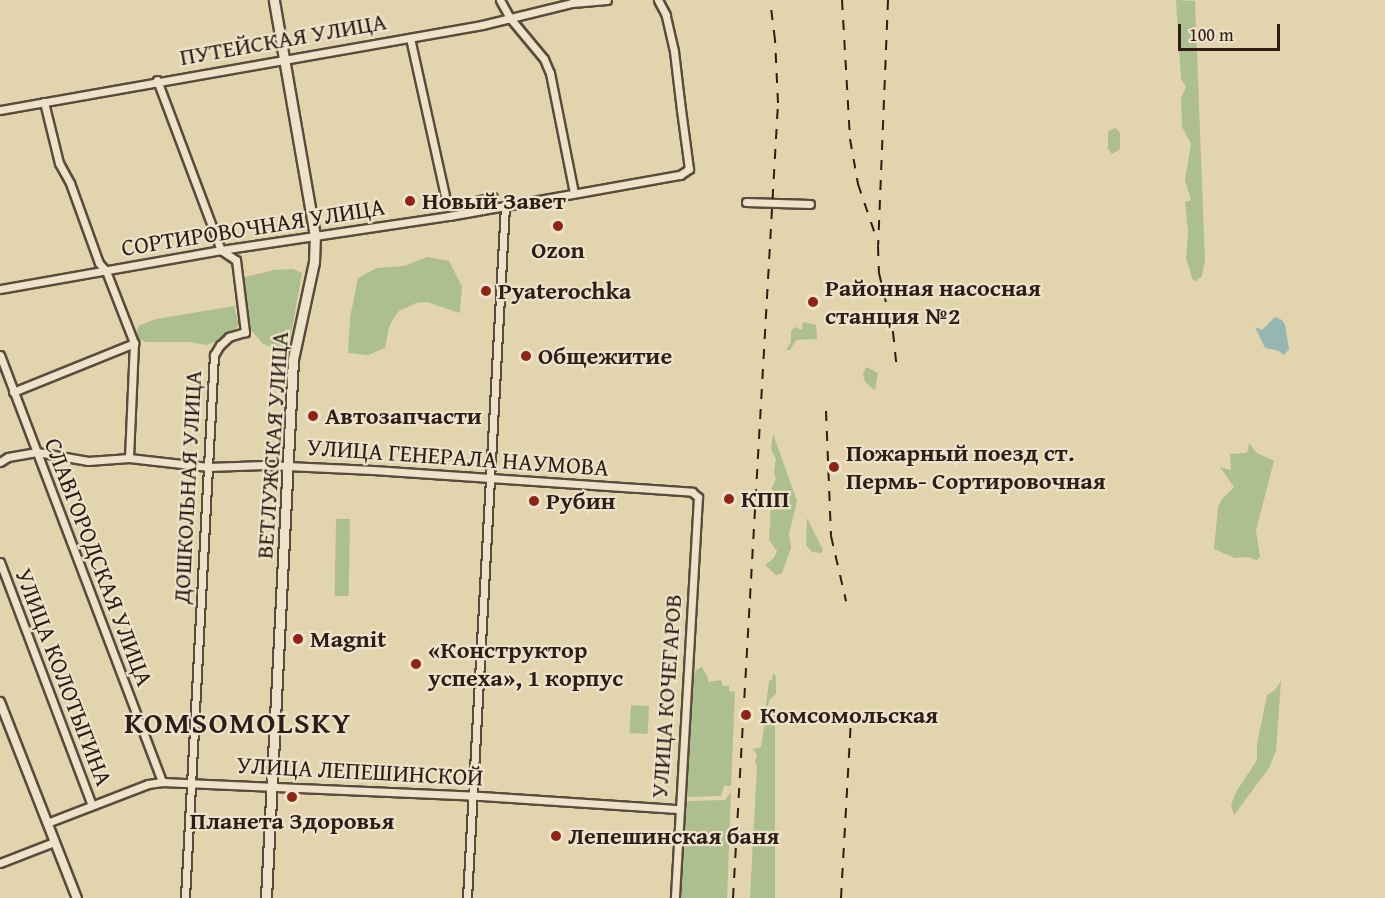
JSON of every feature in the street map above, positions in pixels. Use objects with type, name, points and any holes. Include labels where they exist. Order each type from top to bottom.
[{"type":"main road","name":"ВЕТЛУЖСКАЯ УЛИЦА","points":[[266,898],[293,359],[314,262],[315,236],[274,0]]},
{"type":"street","points":[[500,0],[510,18],[544,58],[550,73],[574,194]]},
{"type":"street","name":"ПУТЕЙСКАЯ УЛИЦА","points":[[0,110],[157,80],[411,38],[572,3],[607,0]]},
{"type":"street","name":"СОРТИРОВОЧНАЯ УЛИЦА","points":[[0,289],[221,250],[449,216],[680,175],[689,169],[674,51],[666,15],[658,0]]},
{"type":"street","points":[[411,38],[449,216]]},
{"type":"street","name":"ДОШКОЛЬНАЯ УЛИЦА","points":[[157,80],[221,250],[236,260],[245,332],[229,337],[220,345],[214,356],[185,898]]},
{"type":"street","points":[[44,102],[59,164],[70,183],[99,262],[106,270],[134,344],[129,458]]},
{"type":"street","points":[[447,205],[493,197]]},
{"type":"street","points":[[746,202],[810,204]]},
{"type":"street","points":[[467,898],[505,206]]},
{"type":"street","points":[[13,392],[134,344]]},
{"type":"street","name":"СЛАВГОРОДСКАЯ УЛИЦА","points":[[0,355],[162,782]]},
{"type":"street","name":"УЛИЦА ГЕНЕРАЛА НАУМОВА","points":[[0,462],[8,457],[37,452],[88,461],[129,458],[208,467],[286,466],[692,492],[698,497]]},
{"type":"street","name":"УЛИЦА КОЧЕГАРОВ","points":[[675,898],[698,497]]},
{"type":"street","name":"УЛИЦА КОЛОТЫГИНА","points":[[0,562],[92,806]]},
{"type":"street","points":[[0,702],[3,721],[77,898]]},
{"type":"street","name":"УЛИЦА ЛЕПЕШИНСКОЙ","points":[[47,823],[148,784],[162,782],[472,796],[679,809]]},
{"type":"street","points":[[0,863],[54,842]]},
{"type":"green space","points":[[1176,0],[1195,1],[1205,260],[1202,276],[1196,281],[1193,280],[1186,259],[1188,231],[1185,202],[1191,200],[1185,180],[1191,144],[1182,127],[1181,98],[1186,87],[1181,79]]},
{"type":"green space","points":[[1116,128],[1120,133],[1120,149],[1112,154],[1108,149],[1108,131]]},
{"type":"green space","points":[[427,257],[449,261],[462,287],[460,313],[427,302],[416,303],[399,311],[395,316],[389,327],[385,348],[368,355],[348,353],[350,318],[358,278],[377,268],[404,266]]},
{"type":"green space","points":[[293,269],[302,273],[288,352],[263,344],[245,323],[238,279],[274,270]]},
{"type":"green space","points":[[234,306],[239,325],[224,339],[206,345],[190,342],[145,342],[137,337],[138,326],[156,319]]},
{"type":"green space","points":[[803,322],[816,325],[817,339],[796,340],[790,350],[786,350],[791,342],[791,331],[795,327],[802,330]]},
{"type":"green space","points":[[866,367],[878,373],[875,390],[865,382],[863,375]]},
{"type":"green space","points":[[773,434],[797,501],[789,534],[791,548],[782,573],[776,575],[765,565],[774,558],[777,551],[769,540],[772,487],[776,479],[774,472],[776,459],[771,449]]},
{"type":"green space","points":[[1249,443],[1257,453],[1274,461],[1256,530],[1260,557],[1257,560],[1248,557],[1235,558],[1214,549],[1218,508],[1221,500],[1234,487],[1220,467],[1231,470],[1230,454],[1245,453],[1248,451]]},
{"type":"green space","points":[[807,518],[823,550],[821,553],[812,552],[806,545]]},
{"type":"green space","points":[[336,519],[350,519],[349,596],[335,596]]},
{"type":"green space","points":[[702,667],[708,682],[721,680],[723,686],[729,686],[729,691],[735,692],[731,786],[724,786],[721,796],[687,797],[683,791],[693,672]]},
{"type":"green space","points":[[773,673],[776,677],[776,694],[770,699],[765,713],[769,680],[772,680]]},
{"type":"green space","points":[[1281,681],[1276,751],[1269,768],[1234,815],[1231,805],[1236,792],[1257,760],[1257,744],[1267,695],[1275,690]]},
{"type":"green space","points":[[631,705],[649,706],[648,734],[630,733]]},
{"type":"green space","points":[[775,713],[775,898],[750,898],[757,765],[755,762],[757,755],[753,749],[761,747],[765,722]]},
{"type":"green space","points":[[731,792],[727,898],[678,898],[682,805],[689,801],[725,800]]},
{"type":"water","points":[[1275,317],[1282,320],[1285,325],[1289,349],[1284,355],[1279,351],[1265,348],[1255,327],[1262,330]]},
{"type":"railway","points":[[733,898],[778,103],[775,40],[770,0]]},
{"type":"railway","points":[[842,0],[850,139],[858,184],[874,231]]},
{"type":"railway","points":[[888,0],[878,246],[879,273],[893,332],[897,369]]},
{"type":"railway","points":[[826,411],[831,536],[846,601]]},
{"type":"railway","points":[[841,898],[851,720]]},
{"type":"place","name":"Новый Завет","points":[[410,201]]},
{"type":"place","name":"Ozon","points":[[558,226]]},
{"type":"place","name":"Pyaterochka","points":[[486,291]]},
{"type":"place","name":"Районная насосная станция №2","points":[[813,302]]},
{"type":"place","name":"Общежитие","points":[[526,356]]},
{"type":"place","name":"Автозапчасти","points":[[313,416]]},
{"type":"place","name":"Пожарный поезд ст. Пермь- Сортировочная","points":[[834,467]]},
{"type":"place","name":"КПП","points":[[729,499]]},
{"type":"place","name":"Рубин","points":[[534,501]]},
{"type":"place","name":"Magnit","points":[[298,639]]},
{"type":"place","name":"«Конструктор успеха», 1 корпус","points":[[416,664]]},
{"type":"place","name":"Комсомольская","points":[[746,715]]},
{"type":"place","name":"Планета Здоровья","points":[[292,797]]},
{"type":"place","name":"Лепешинская баня","points":[[556,836]]},
{"type":"district","name":"KOMSOMOLSKY","points":[[238,722]]}]
